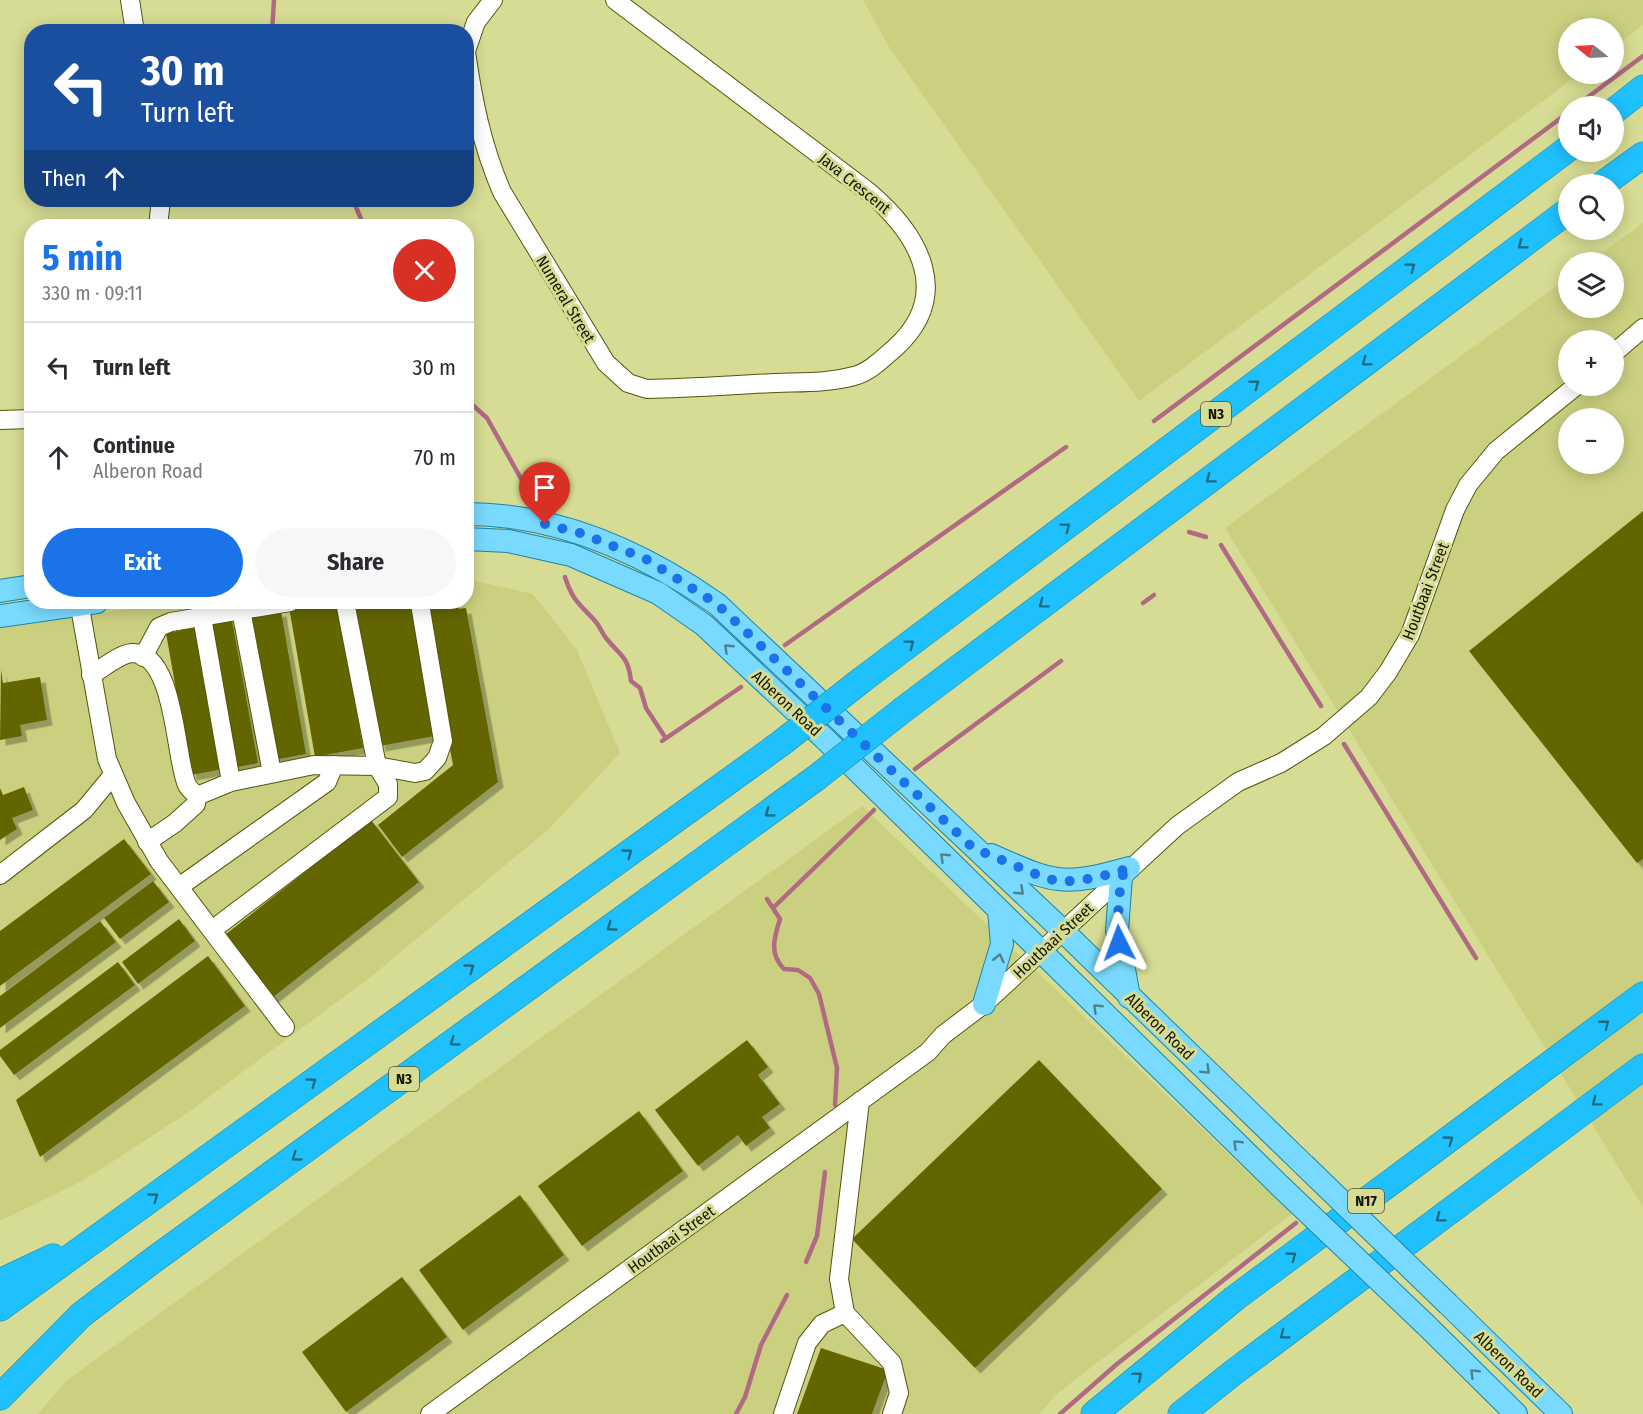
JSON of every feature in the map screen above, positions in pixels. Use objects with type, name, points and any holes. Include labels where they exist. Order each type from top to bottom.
[{"type":"highway","points":[[1624,104],[1643,88]]},
{"type":"highway","points":[[1624,106],[1643,93]]},
{"type":"highway","points":[[1617,174],[1643,155]]},
{"type":"highway","name":"N3","points":[[0,1282],[107,1232],[780,744],[863,679],[1558,156]]},
{"type":"highway","name":"N3","points":[[1,1396],[81,1316],[152,1261],[816,778],[904,709],[1558,218]]},
{"type":"highway","name":"N17","points":[[1094,1414],[1217,1313],[1643,995]]},
{"type":"highway","points":[[1181,1414],[1643,1067]]},
{"type":"highway","points":[[0,1308],[107,1232]]},
{"type":"main road","name":"Alberon Road","points":[[474,515],[528,520],[580,533],[646,559],[685,581],[726,612],[1062,930],[1561,1414]]},
{"type":"main road","name":"Alberon Road","points":[[474,539],[508,541],[571,555],[630,579],[688,612],[817,730],[1040,952],[1516,1414]]},
{"type":"main road","points":[[0,591],[24,587]]},
{"type":"main road","points":[[0,616],[46,609]]},
{"type":"main road","points":[[973,848],[1045,878],[1062,882],[1125,873],[1117,930],[1129,997]]},
{"type":"main road","points":[[984,1004],[1002,944],[999,911]]},
{"type":"street","points":[[130,0],[134,24]]},
{"type":"street","points":[[474,28],[493,0]]},
{"type":"street","name":"Java Crescent","points":[[615,0],[870,193],[904,227],[920,258],[925,274],[926,298],[917,324],[905,338],[865,371],[843,379],[731,386]]},
{"type":"street","name":"Numeral Street","points":[[474,104],[490,166],[501,192],[612,370],[628,383],[648,388],[731,386]]},
{"type":"street","points":[[1624,344],[1643,328]]},
{"type":"street","name":"Houtbaai Street","points":[[430,1414],[928,1052],[943,1035],[984,1004],[1177,826],[1229,788],[1281,763],[1324,736],[1368,697],[1388,672],[1410,634],[1455,510],[1468,485],[1496,451],[1564,396]]},
{"type":"street","points":[[0,420],[24,420]]},
{"type":"street","points":[[86,609],[91,675],[113,775],[147,842],[285,1027]]},
{"type":"street","points":[[143,657],[159,627],[171,622],[247,609]]},
{"type":"street","points":[[212,930],[388,797],[388,784],[377,765],[346,609]]},
{"type":"street","points":[[197,796],[231,782],[315,765],[377,765],[415,773],[425,771],[437,758],[443,741],[421,609]]},
{"type":"street","points":[[241,610],[272,773]]},
{"type":"street","points":[[202,617],[231,782]]},
{"type":"street","points":[[91,675],[130,653],[143,657],[158,673],[174,715],[187,785],[197,796],[196,804],[190,811],[147,842]]},
{"type":"street","points":[[179,887],[327,782],[334,765]]},
{"type":"street","points":[[0,875],[84,810],[113,775]]},
{"type":"street","points":[[860,1101],[839,1279],[845,1313],[892,1363],[899,1393],[892,1414]]},
{"type":"street","points":[[783,1414],[807,1343],[822,1324],[845,1313]]},
{"type":"shaded area","points":[[863,0],[1643,0],[1643,25],[1624,39],[1624,18],[1558,18],[1558,84],[1566,84],[1139,401],[889,47]]},
{"type":"shaded area","points":[[1643,223],[1643,1207],[1225,528],[1558,285],[1558,318],[1624,318],[1624,252],[1603,252],[1619,240],[1624,240],[1624,237]]},
{"type":"shaded area","points":[[474,581],[533,594],[577,650],[620,753],[549,829],[373,975],[189,1112],[84,1180],[0,1221],[0,628],[128,609],[474,609]]},
{"type":"shaded area","points":[[862,806],[1292,1214],[1059,1392],[1039,1414],[38,1414],[66,1381]]},
{"type":"building","points":[[1643,511],[1643,859],[1637,863],[1469,651]]},
{"type":"building","points":[[289,609],[338,609],[363,748],[315,757]]},
{"type":"building","points":[[355,609],[412,609],[435,736],[380,746]]},
{"type":"building","points":[[424,609],[466,609],[498,782],[402,857],[378,825],[453,765]]},
{"type":"building","points":[[281,611],[306,754],[274,760],[249,616]]},
{"type":"building","points":[[232,620],[258,763],[233,768],[207,625]]},
{"type":"building","points":[[199,627],[224,769],[191,775],[166,633]]},
{"type":"building","points":[[1,670],[3,683],[40,677],[47,720],[20,725],[22,736],[0,740]]},
{"type":"building","points":[[24,787],[33,810],[12,818],[17,829],[0,840],[0,788],[3,795]]},
{"type":"building","points":[[371,820],[419,882],[267,1002],[221,938]]},
{"type":"building","points":[[124,839],[151,874],[0,986],[0,931]]},
{"type":"building","points":[[153,881],[169,902],[120,939],[104,918]]},
{"type":"building","points":[[179,919],[195,941],[138,984],[122,962]]},
{"type":"building","points":[[100,921],[116,942],[0,1028],[0,996]]},
{"type":"building","points":[[208,956],[245,1006],[40,1157],[16,1100]]},
{"type":"building","points":[[118,962],[135,985],[14,1075],[0,1056],[0,1050]]},
{"type":"building","points":[[747,1040],[768,1067],[758,1075],[780,1104],[762,1117],[770,1128],[746,1146],[738,1135],[698,1166],[655,1110]]},
{"type":"building","points":[[1039,1060],[1162,1189],[975,1368],[852,1239]]},
{"type":"building","points":[[639,1111],[683,1171],[582,1246],[538,1186]]},
{"type":"building","points":[[520,1195],[564,1255],[463,1330],[419,1270]]},
{"type":"building","points":[[402,1277],[447,1337],[346,1412],[302,1352]]},
{"type":"building","points":[[821,1348],[888,1370],[872,1414],[797,1414]]},
{"type":"waterway","points":[[272,24],[274,0]]},
{"type":"waterway","points":[[1589,96],[1643,56]]},
{"type":"waterway","points":[[1154,421],[1558,120]]},
{"type":"waterway","points":[[356,207],[361,219]]},
{"type":"waterway","points":[[474,406],[487,418],[528,491]]},
{"type":"waterway","points":[[785,645],[1066,447]]},
{"type":"waterway","points":[[1189,532],[1206,537]]},
{"type":"waterway","points":[[1221,545],[1321,706]]},
{"type":"waterway","points":[[565,577],[574,597],[623,656],[631,681],[640,688],[646,708],[665,737]]},
{"type":"waterway","points":[[1143,603],[1154,595]]},
{"type":"waterway","points":[[915,769],[1061,661]]},
{"type":"waterway","points":[[662,741],[741,687]]},
{"type":"waterway","points":[[1344,744],[1476,958]]},
{"type":"waterway","points":[[774,907],[874,810]]},
{"type":"waterway","points":[[767,899],[780,919],[774,945],[776,958],[784,969],[798,970],[810,978],[819,994],[837,1068],[835,1105]]},
{"type":"waterway","points":[[806,1262],[817,1236],[825,1172]]},
{"type":"waterway","points":[[1060,1414],[1117,1364],[1296,1223]]},
{"type":"waterway","points":[[736,1414],[745,1397],[761,1345],[787,1295]]},
{"type":"route","points":[[545,524],[613,544],[646,559],[685,581],[717,604],[790,671],[973,848],[1026,871],[1062,882],[1096,878],[1130,868],[1121,877],[1117,930],[1119,943]]}]
